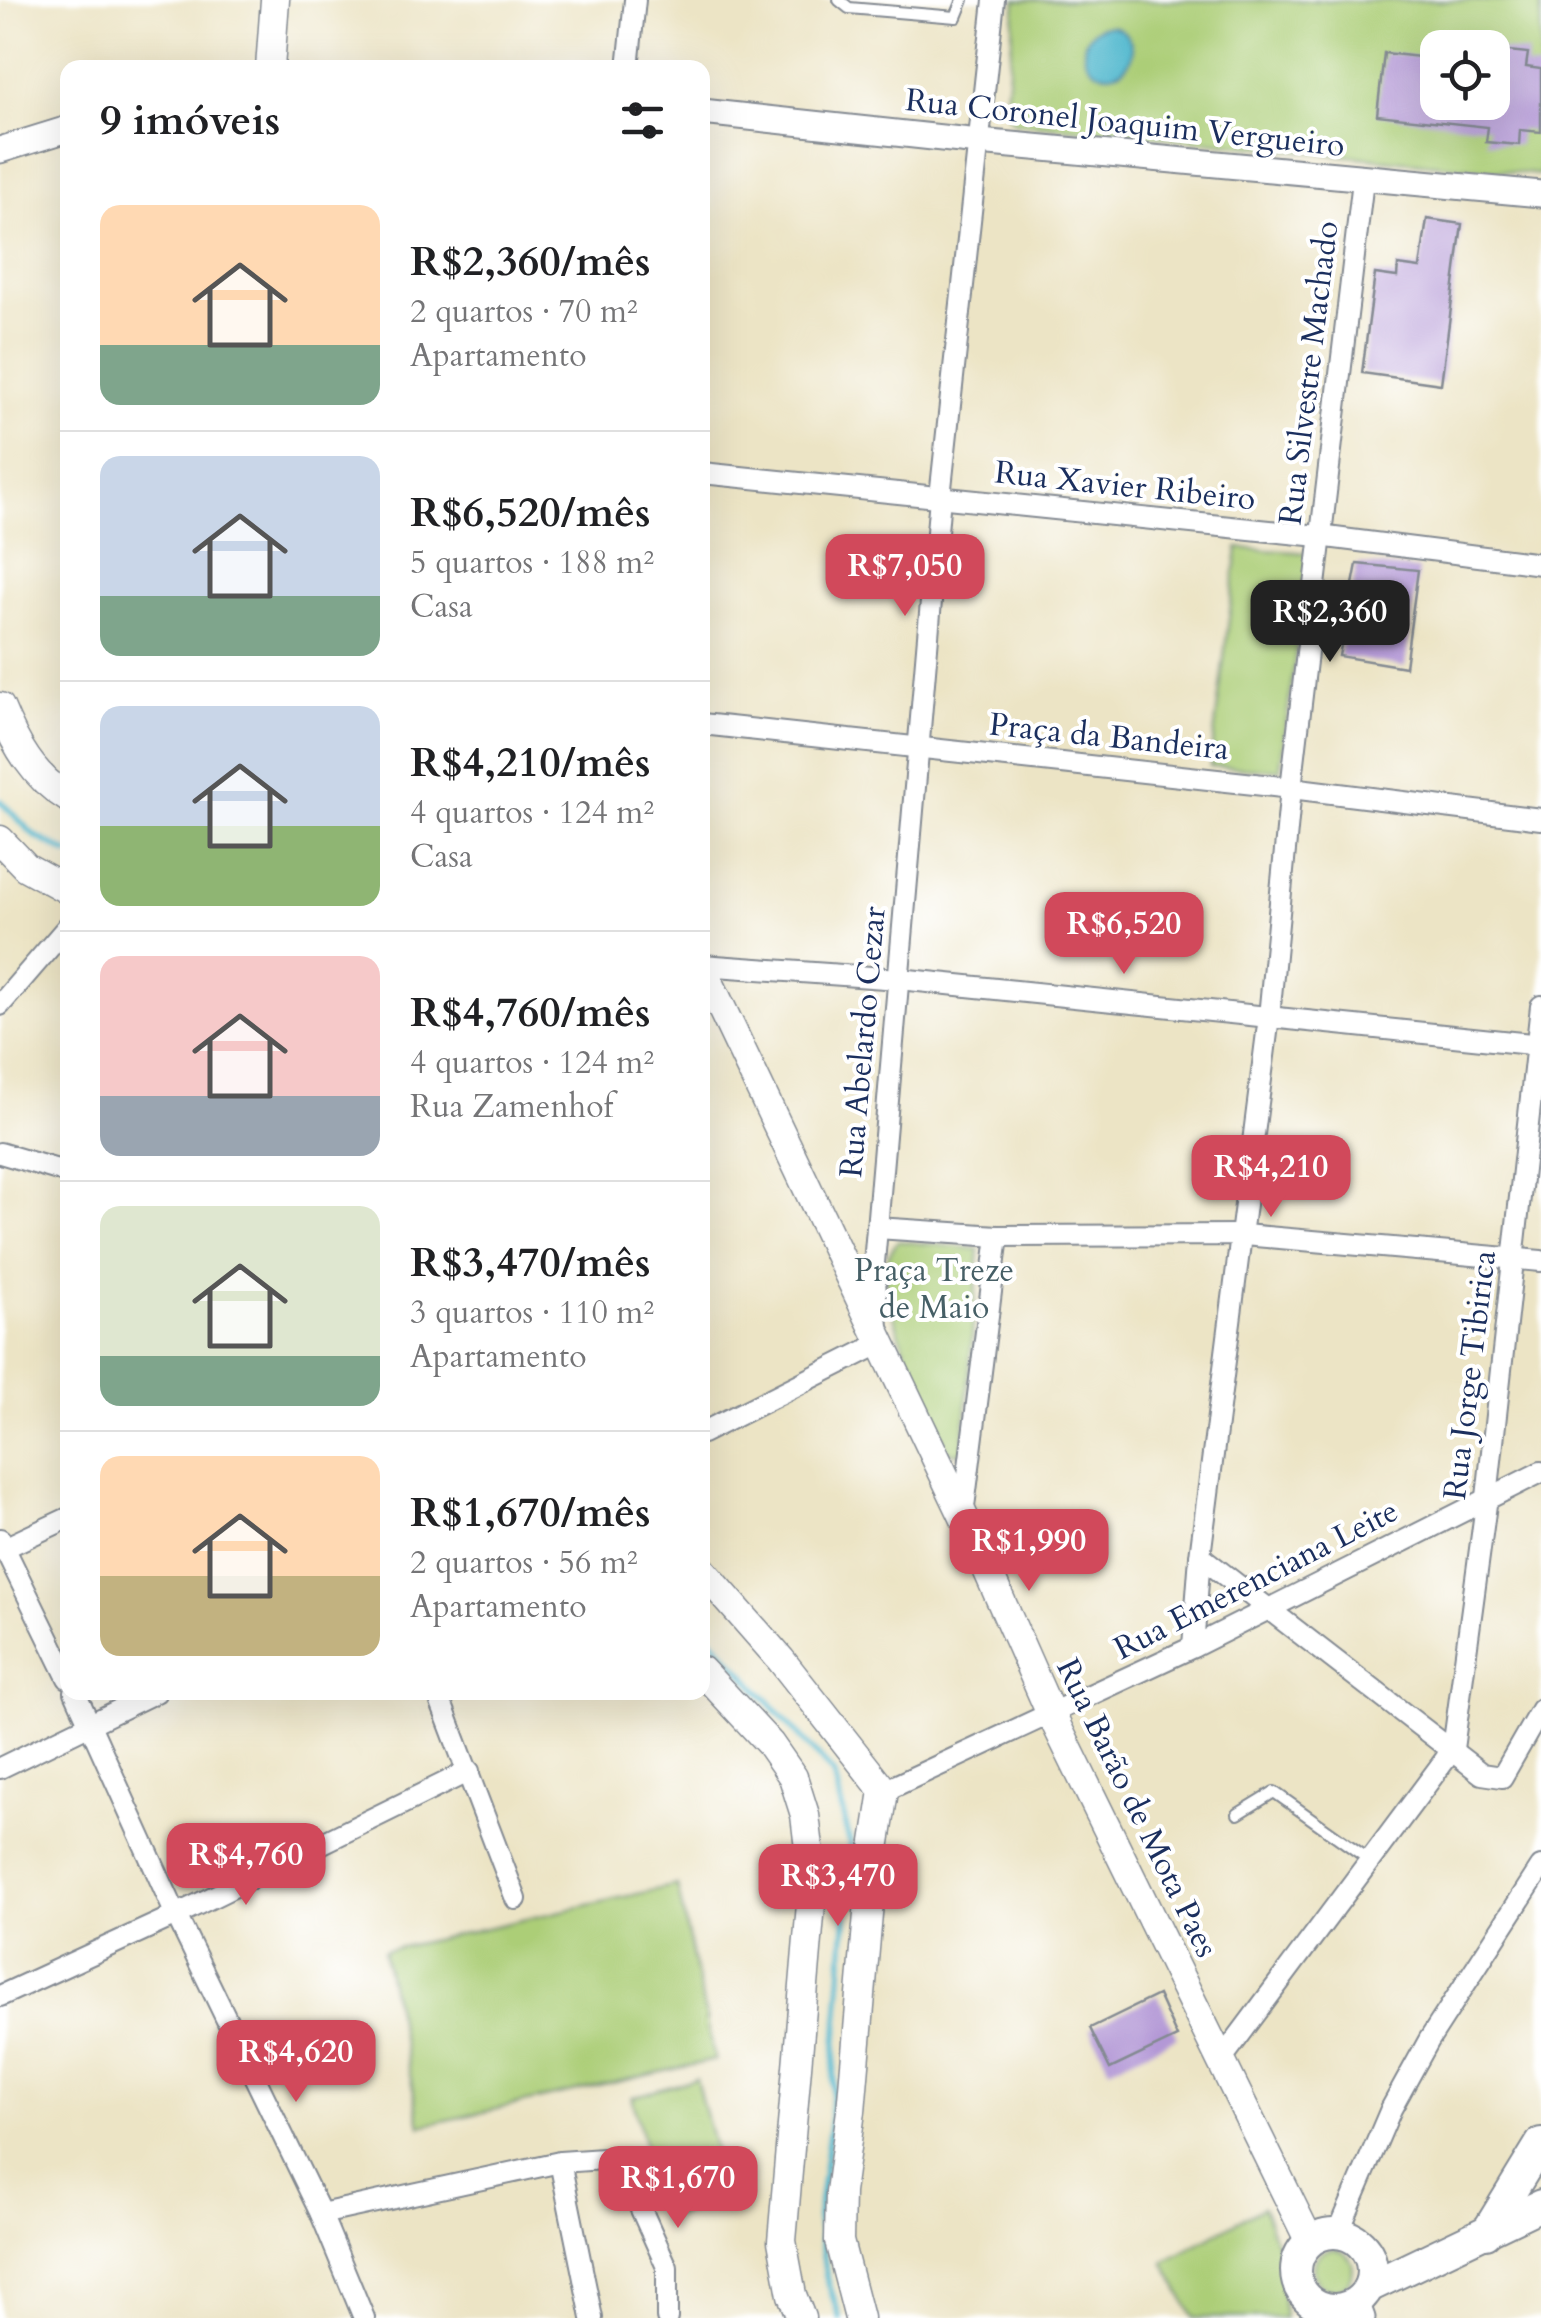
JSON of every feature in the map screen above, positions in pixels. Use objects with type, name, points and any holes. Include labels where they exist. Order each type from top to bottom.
[{"type":"main road","points":[[272,60],[275,0]]},
{"type":"main road","points":[[0,707],[32,768],[41,780],[60,793]]},
{"type":"main road","points":[[0,840],[26,866],[60,885]]},
{"type":"main road","name":"Rua Barão de Mota Paes","points":[[710,983],[963,1515],[1051,1714],[1221,2060],[1324,2237]]},
{"type":"main road","points":[[710,1579],[781,1660],[884,1791],[872,1868],[840,2192],[839,2241],[859,2318]]},
{"type":"main road","points":[[710,1680],[770,1744],[793,1777],[805,1816],[813,1881],[782,2241],[792,2295],[801,2318]]},
{"type":"main road","points":[[1486,2234],[1541,2143]]},
{"type":"main road","points":[[1361,2306],[1372,2263],[1368,2252],[1350,2236],[1324,2237],[1302,2251],[1296,2275],[1316,2312],[1361,2306],[1541,2205]]},
{"type":"street","points":[[629,60],[635,0]]},
{"type":"street","points":[[940,496],[994,0]]},
{"type":"street","name":"Rua Coronel Joaquim Vergueiro","points":[[710,113],[1363,180],[1541,194]]},
{"type":"street","points":[[0,150],[60,131]]},
{"type":"street","name":"Rua Silvestre Machado","points":[[1192,1647],[1200,1556],[1244,1235],[1319,536],[1363,180]]},
{"type":"street","name":"Rua Xavier Ribeiro","points":[[710,474],[1319,536],[1541,564]]},
{"type":"street","name":"Rua Abelardo Cezar","points":[[879,1344],[874,1263],[940,496]]},
{"type":"street","name":"Praça da Bandeira","points":[[710,725],[1541,819]]},
{"type":"street","points":[[0,1005],[60,935]]},
{"type":"street","points":[[710,967],[899,979],[1539,1044]]},
{"type":"street","name":"Rua Jorge Tibirica","points":[[1453,1749],[1487,1498],[1541,1006]]},
{"type":"street","points":[[0,1153],[60,1171]]},
{"type":"street","points":[[877,1228],[998,1236],[1244,1235],[1541,1260]]},
{"type":"street","points":[[963,1515],[998,1236]]},
{"type":"street","points":[[710,1429],[879,1344]]},
{"type":"street","name":"Rua Emerenciana Leite","points":[[884,1791],[1192,1647],[1541,1472]]},
{"type":"street","points":[[60,1521],[1,1545],[60,1662]]},
{"type":"street","points":[[1200,1556],[1482,1774],[1502,1777],[1541,1709]]},
{"type":"street","points":[[79,1700],[176,1915],[321,2214],[364,2318]]},
{"type":"street","points":[[0,1768],[139,1700]]},
{"type":"street","points":[[439,1700],[516,1898]]},
{"type":"street","points":[[1221,2060],[1453,1749]]},
{"type":"street","points":[[0,1996],[176,1915],[469,1771]]},
{"type":"street","points":[[1324,2237],[1429,2040],[1541,1868]]},
{"type":"street","points":[[321,2214],[560,2162],[618,2158],[667,2267],[666,2318]]},
{"type":"street","points":[[560,2162],[592,2318]]},
{"type":"lane","points":[[838,0],[849,8],[956,17],[964,0]]},
{"type":"lane","points":[[1238,1814],[1274,1792],[1372,1862]]},
{"type":"green space","points":[[1016,0],[1541,1],[1541,175],[1016,123],[1005,108]]},
{"type":"green space","points":[[1238,548],[1309,553],[1280,770],[1210,766]]},
{"type":"green space","name":"Praça Treze de Maio","points":[[898,1241],[979,1249],[963,1453],[949,1453],[892,1311],[886,1265]]},
{"type":"green space","points":[[677,1885],[715,2060],[421,2126],[383,1951]]},
{"type":"green space","points":[[696,2079],[728,2201],[664,2219],[632,2097]]},
{"type":"green space","points":[[1263,2207],[1280,2254],[1284,2318],[1194,2318],[1164,2262]]},
{"type":"green space","points":[[1333,2249],[1347,2255],[1353,2269],[1347,2283],[1333,2289],[1319,2283],[1313,2269],[1319,2255]]},
{"type":"water","points":[[1108,26],[1125,33],[1132,50],[1125,67],[1108,74],[1091,67],[1084,50],[1091,33]]},
{"type":"building","points":[[1510,51],[1528,53],[1526,67],[1541,69],[1541,132],[1520,130],[1519,145],[1486,142],[1488,127],[1423,120],[1510,120]]},
{"type":"building","points":[[1384,53],[1420,57],[1420,120],[1377,115]]},
{"type":"building","points":[[1427,219],[1462,224],[1441,384],[1362,373],[1375,274],[1397,277],[1398,265],[1420,268]]},
{"type":"building","points":[[1357,564],[1418,570],[1405,667],[1339,656]]},
{"type":"building","points":[[1158,1995],[1177,2037],[1110,2069],[1090,2028]]},
{"type":"waterway","points":[[0,801],[35,836],[60,849]]},
{"type":"waterway","points":[[710,1637],[834,1774],[851,1848],[830,2127],[818,2216],[826,2276],[840,2318]]}]
